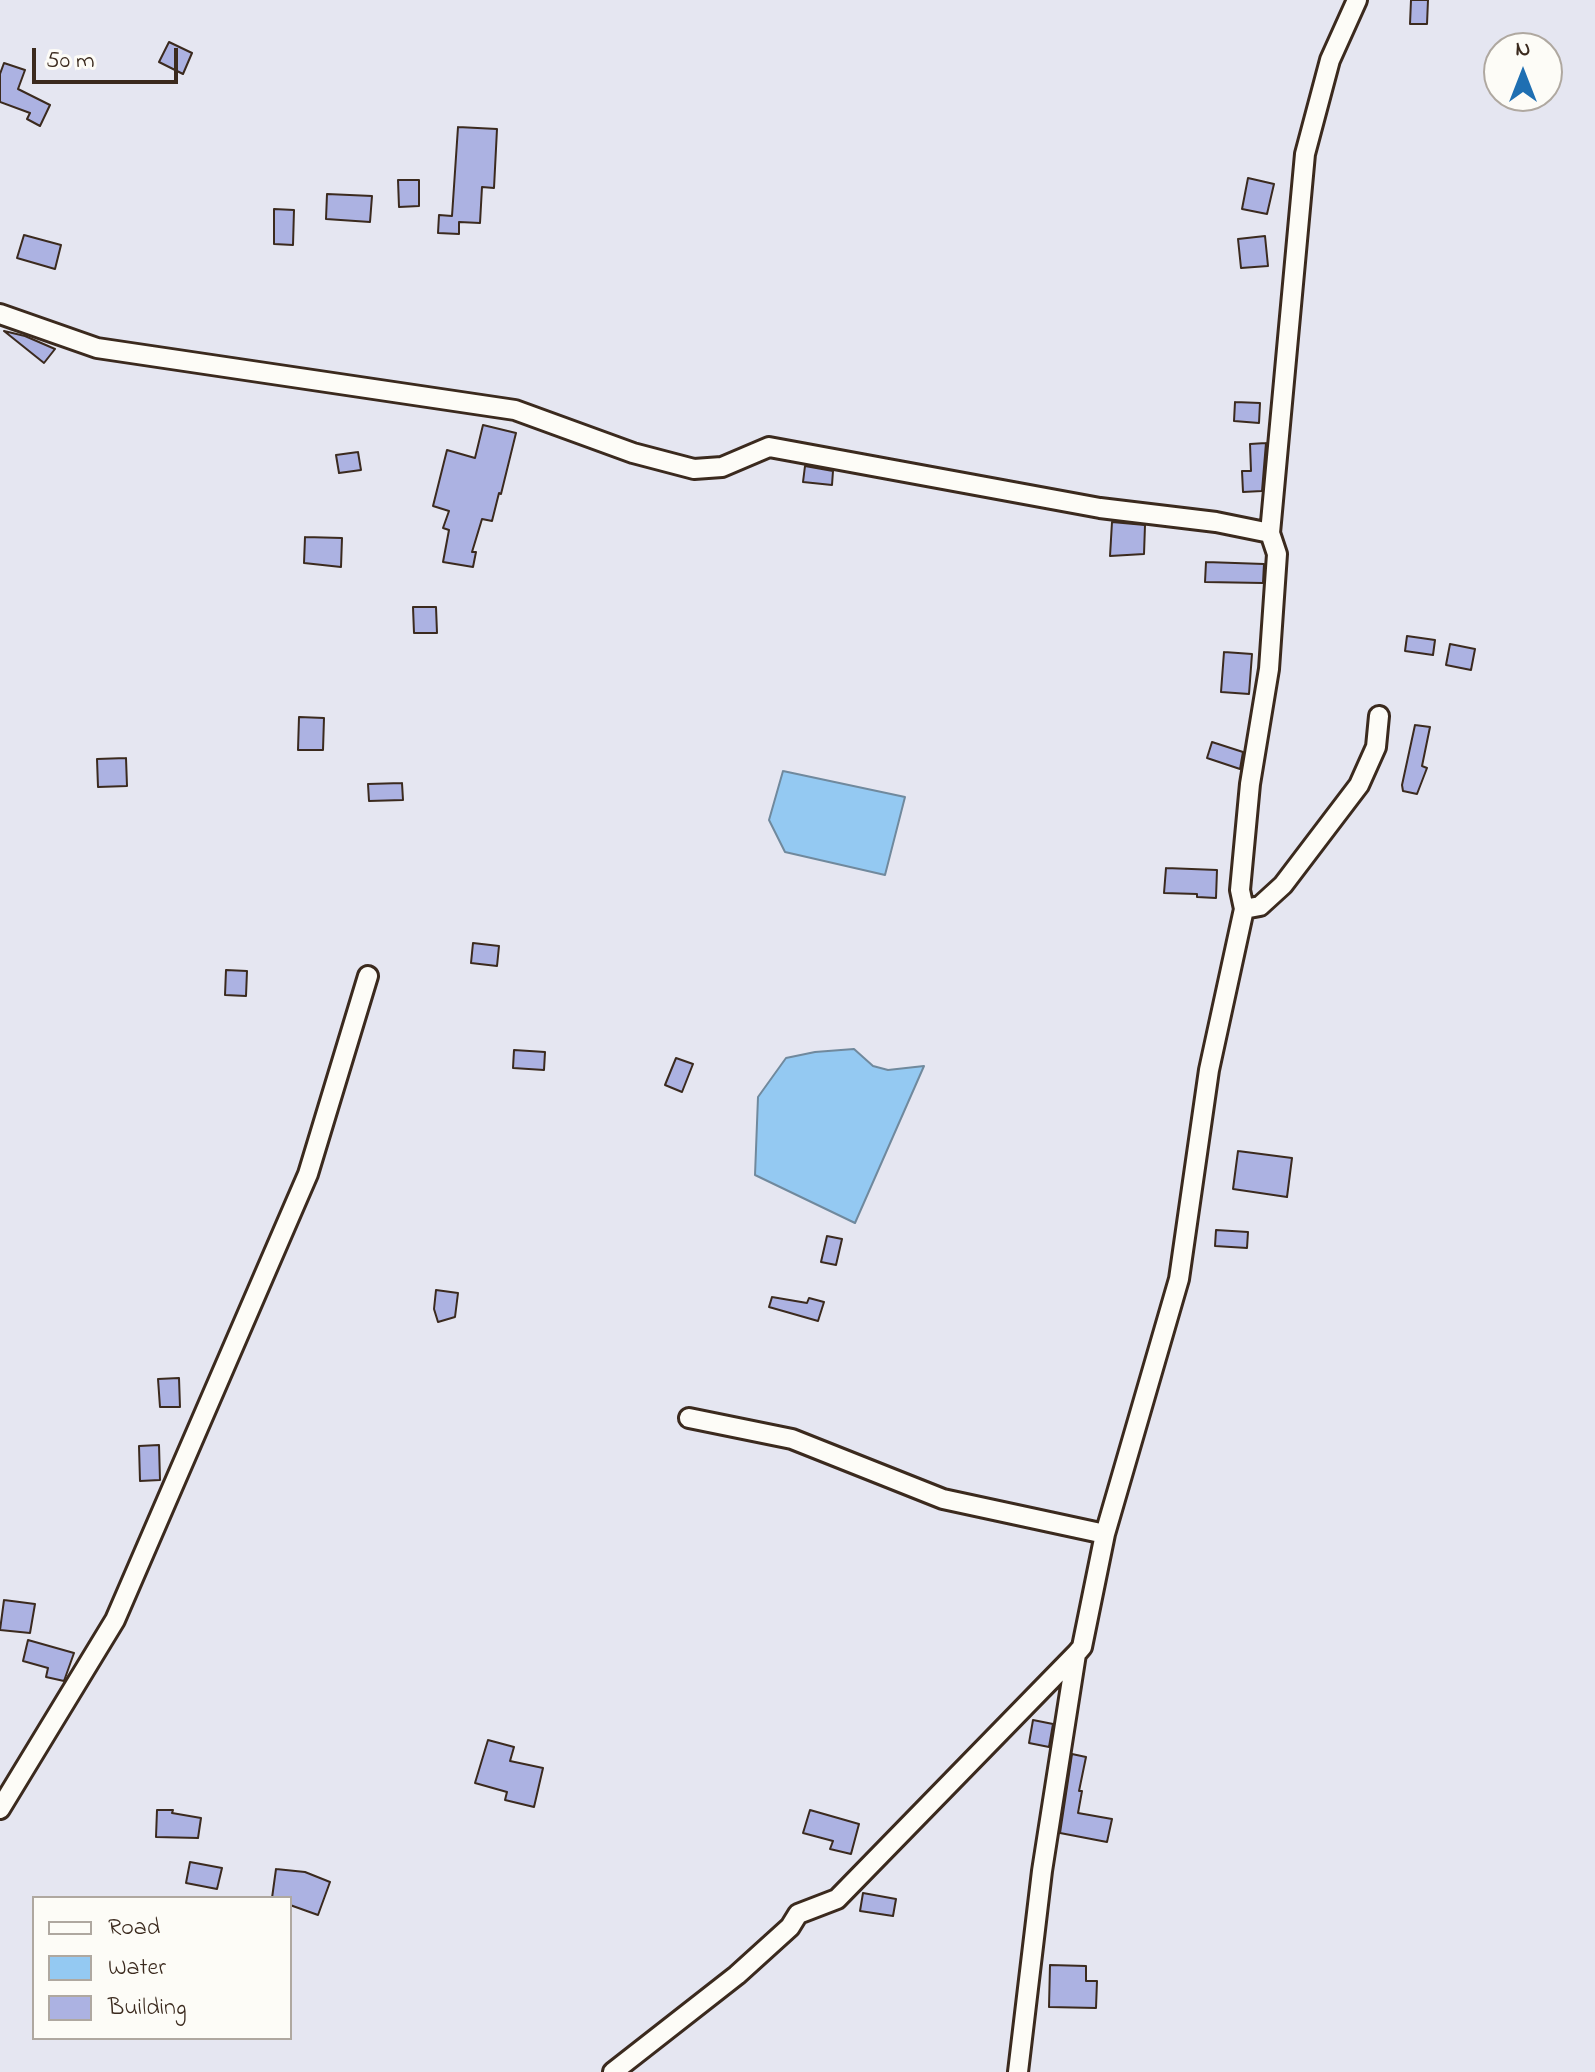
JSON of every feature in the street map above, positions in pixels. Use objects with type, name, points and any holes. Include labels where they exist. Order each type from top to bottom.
[{"type":"street","points":[[613,2072],[737,1975],[790,1927],[798,1914],[837,1899],[1082,1647],[1105,1534],[1179,1279],[1209,1070],[1244,909],[1240,890],[1250,784],[1269,669],[1277,554],[1270,533],[1305,154],[1330,60],[1357,0]]},
{"type":"street","points":[[0,314],[97,348],[515,410],[633,453],[694,469],[722,467],[769,447],[1071,503],[1216,522],[1270,533]]},
{"type":"street","points":[[1244,909],[1260,906],[1283,885],[1359,785],[1376,747],[1379,716]]},
{"type":"street","points":[[0,1809],[115,1620],[308,1174],[368,976]]},
{"type":"street","points":[[689,1418],[792,1439],[943,1499],[1105,1534]]},
{"type":"street","points":[[1018,2072],[1042,1871],[1076,1654]]},
{"type":"water","points":[[783,771],[905,797],[885,875],[785,852],[769,820]]},
{"type":"water","points":[[854,1049],[873,1066],[888,1070],[924,1066],[855,1223],[755,1175],[758,1097],[786,1058]]},
{"type":"building","points":[[1411,0],[1428,0],[1427,24],[1410,24]]},
{"type":"building","points":[[169,42],[192,53],[183,74],[159,62]]},
{"type":"building","points":[[4,63],[25,70],[18,89],[50,105],[40,126],[27,119],[30,113],[0,102],[0,74]]},
{"type":"building","points":[[458,127],[497,129],[494,188],[482,187],[480,223],[459,222],[459,234],[438,233],[439,215],[452,216]]},
{"type":"building","points":[[1248,178],[1274,184],[1267,214],[1242,209]]},
{"type":"building","points":[[398,180],[419,180],[419,206],[399,207]]},
{"type":"building","points":[[327,194],[372,196],[370,222],[326,219]]},
{"type":"building","points":[[274,209],[294,210],[293,245],[274,244]]},
{"type":"building","points":[[24,235],[61,245],[55,269],[17,258]]},
{"type":"building","points":[[1265,236],[1268,266],[1241,268],[1238,239]]},
{"type":"building","points":[[4,331],[25,336],[55,349],[44,363]]},
{"type":"building","points":[[1235,402],[1260,403],[1259,423],[1234,421]]},
{"type":"building","points":[[483,425],[516,433],[501,494],[492,521],[482,519],[472,552],[476,552],[473,567],[443,562],[449,530],[443,528],[449,511],[433,506],[447,450],[475,458]]},
{"type":"building","points":[[1266,443],[1262,491],[1243,492],[1242,471],[1251,471],[1250,444]]},
{"type":"building","points":[[358,452],[361,470],[339,473],[336,455]]},
{"type":"building","points":[[805,466],[833,471],[832,485],[803,482]]},
{"type":"building","points":[[1112,522],[1145,525],[1144,554],[1110,556]]},
{"type":"building","points":[[305,537],[342,538],[341,567],[304,563]]},
{"type":"building","points":[[1206,562],[1264,564],[1263,583],[1205,582]]},
{"type":"building","points":[[413,607],[436,607],[437,633],[414,633]]},
{"type":"building","points":[[1407,636],[1435,640],[1433,655],[1405,651]]},
{"type":"building","points":[[1450,644],[1475,649],[1471,670],[1446,665]]},
{"type":"building","points":[[1224,652],[1252,654],[1249,694],[1221,692]]},
{"type":"building","points":[[299,717],[324,718],[323,750],[298,750]]},
{"type":"building","points":[[1415,725],[1430,727],[1422,766],[1427,768],[1417,794],[1403,791],[1402,785]]},
{"type":"building","points":[[1212,742],[1243,752],[1240,769],[1207,758]]},
{"type":"building","points":[[126,758],[127,786],[98,787],[97,759]]},
{"type":"building","points":[[402,783],[403,800],[369,801],[368,784]]},
{"type":"building","points":[[1166,868],[1217,870],[1216,898],[1164,893]]},
{"type":"building","points":[[473,943],[499,946],[497,966],[471,963]]},
{"type":"building","points":[[226,970],[247,971],[246,996],[225,995]]},
{"type":"building","points":[[514,1050],[545,1052],[544,1070],[513,1068]]},
{"type":"building","points":[[676,1058],[693,1064],[682,1092],[665,1085]]},
{"type":"building","points":[[1238,1151],[1292,1158],[1287,1197],[1233,1189]]},
{"type":"building","points":[[1216,1230],[1248,1232],[1247,1248],[1215,1246]]},
{"type":"building","points":[[827,1236],[842,1239],[836,1265],[821,1262]]},
{"type":"building","points":[[436,1290],[458,1293],[455,1317],[438,1322],[434,1309]]},
{"type":"building","points":[[772,1297],[807,1303],[809,1298],[824,1302],[818,1321],[769,1307]]},
{"type":"building","points":[[179,1378],[180,1407],[160,1407],[158,1379]]},
{"type":"building","points":[[159,1445],[160,1480],[140,1481],[139,1446]]},
{"type":"building","points":[[4,1600],[35,1604],[30,1633],[0,1630]]},
{"type":"building","points":[[28,1640],[74,1653],[64,1681],[46,1677],[48,1668],[23,1661]]},
{"type":"building","points":[[1033,1720],[1053,1724],[1049,1747],[1029,1743]]},
{"type":"building","points":[[488,1740],[514,1747],[510,1761],[543,1768],[534,1807],[505,1800],[507,1792],[475,1783]]},
{"type":"building","points":[[1072,1754],[1086,1757],[1078,1813],[1112,1819],[1107,1842],[1060,1833]]},
{"type":"building","points":[[157,1810],[173,1810],[172,1813],[201,1818],[198,1838],[156,1837]]},
{"type":"building","points":[[810,1810],[859,1824],[851,1854],[830,1849],[833,1841],[803,1833]]},
{"type":"building","points":[[190,1862],[222,1868],[217,1889],[186,1883]]},
{"type":"building","points":[[276,1869],[305,1872],[330,1882],[318,1915],[292,1906],[292,1896],[272,1896]]},
{"type":"building","points":[[863,1893],[896,1899],[893,1916],[860,1911]]},
{"type":"building","points":[[1050,1965],[1086,1966],[1086,1981],[1097,1981],[1096,2008],[1049,2007]]}]
